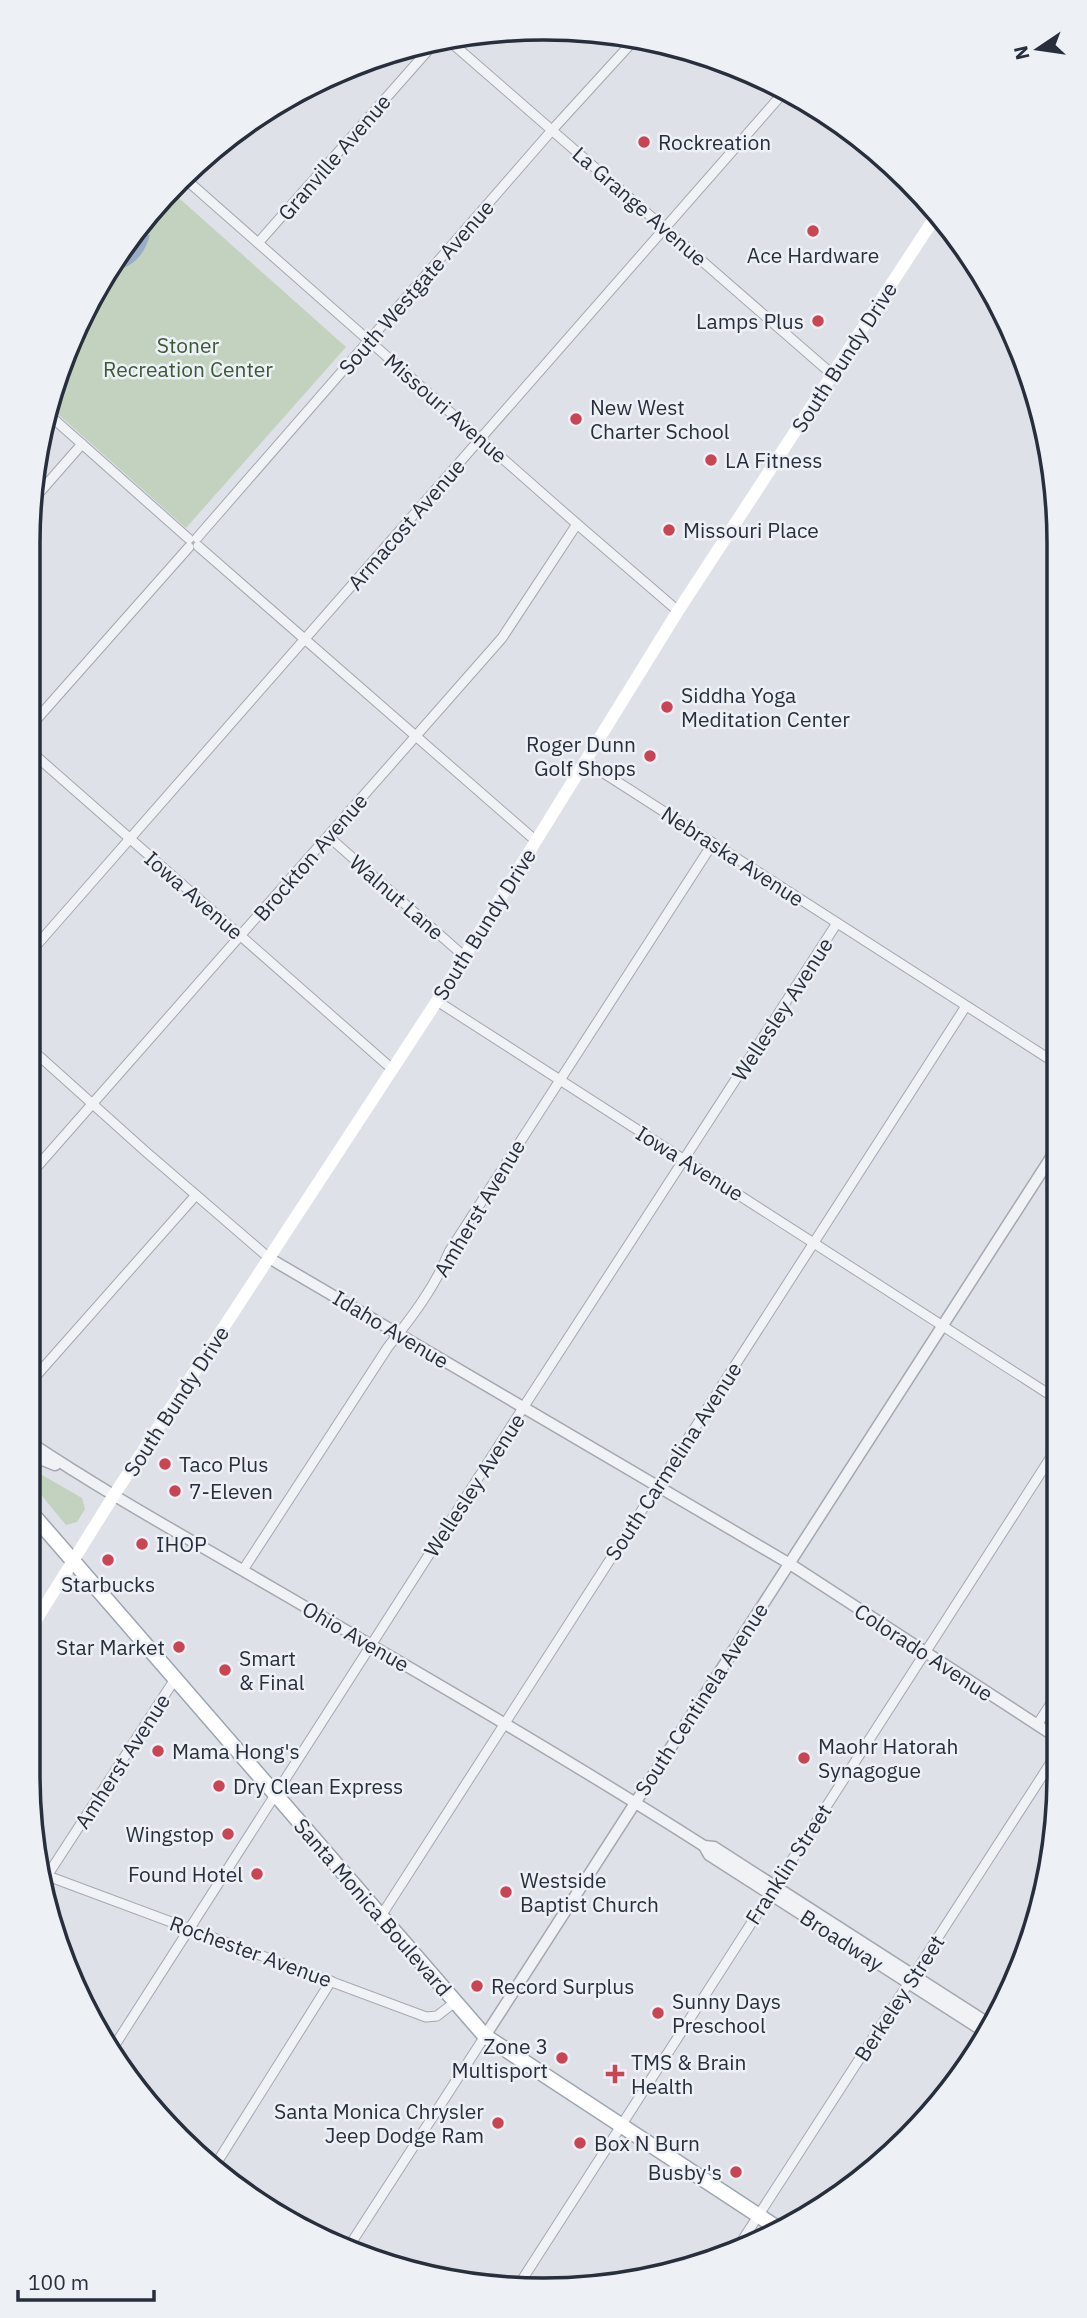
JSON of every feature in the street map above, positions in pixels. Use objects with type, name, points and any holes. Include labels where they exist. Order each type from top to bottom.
[{"type":"main road","name":"South Bundy Drive","points":[[40,1614],[114,1495],[465,957],[678,611],[931,223]]},
{"type":"main road","name":"Santa Monica Boulevard","points":[[40,1523],[485,2036],[770,2224]]},
{"type":"street","name":"La Grange Avenue","points":[[458,48],[833,374]]},
{"type":"street","name":"South Westgate Avenue","points":[[40,715],[627,48]]},
{"type":"street","name":"Granville Avenue","points":[[258,243],[425,54]]},
{"type":"street","name":"Armacost Avenue","points":[[40,941],[778,99]]},
{"type":"street","name":"Missouri Avenue","points":[[192,185],[678,611]]},
{"type":"street","points":[[56,420],[536,841]]},
{"type":"street","points":[[44,487],[82,444]]},
{"type":"street","name":"Brockton Avenue","points":[[40,1163],[502,638],[577,524]]},
{"type":"street","name":"Iowa Avenue","points":[[40,760],[391,1068]]},
{"type":"street","name":"Nebraska Avenue","points":[[585,761],[1047,1057]]},
{"type":"street","name":"Walnut Lane","points":[[329,837],[465,957]]},
{"type":"street","name":"Amherst Avenue","points":[[243,1570],[398,1334],[408,1323],[442,1269],[449,1252],[713,843]]},
{"type":"street","name":"Wellesley Avenue","points":[[117,2041],[523,1407],[837,923]]},
{"type":"street","name":"Iowa Avenue","points":[[437,1001],[1047,1393]]},
{"type":"street","name":"South Carmelina Avenue","points":[[381,1916],[966,1006]]},
{"type":"street","name":"Idaho Avenue","points":[[40,1057],[269,1258],[790,1564]]},
{"type":"street","name":"South Centinela Avenue","points":[[353,2240],[1047,1164]]},
{"type":"street","points":[[40,1371],[196,1195]]},
{"type":"street","name":"Ohio Avenue","points":[[40,1449],[77,1474],[634,1801]]},
{"type":"street","name":"Ohio Avenue","points":[[40,1459],[77,1474]]},
{"type":"street","name":"Franklin Street","points":[[524,2277],[1047,1463]]},
{"type":"street","name":"Colorado Avenue","points":[[790,1564],[1047,1731]]},
{"type":"street","name":"Amherst Avenue","points":[[50,1871],[175,1679]]},
{"type":"street","points":[[1037,1725],[1047,1709]]},
{"type":"street","name":"Berkeley Street","points":[[746,2235],[1047,1769]]},
{"type":"street","name":"Broadway","points":[[634,1801],[704,1846],[714,1847],[772,1890],[911,1979],[982,2020]]},
{"type":"street","name":"Rochester Avenue","points":[[51,1879],[426,2017],[437,2017],[455,2002]]},
{"type":"street","name":"Broadway","points":[[911,1979],[978,2027]]},
{"type":"street","points":[[219,2159],[331,1981]]},
{"type":"green space","name":"Stoner Recreation Center","points":[[179,198],[346,347],[186,528],[57,413],[79,351],[108,292],[144,237]]},
{"type":"green space","points":[[40,1474],[82,1498],[85,1509],[77,1522],[66,1525],[40,1494]]},
{"type":"water","points":[[150,235],[143,252],[122,269],[144,237]]},
{"type":"place","name":"Rockreation","points":[[644,142]]},
{"type":"place","name":"Ace Hardware","points":[[813,231]]},
{"type":"place","name":"Lamps Plus","points":[[818,321]]},
{"type":"place","name":"New West Charter School","points":[[576,419]]},
{"type":"place","name":"LA Fitness","points":[[711,460]]},
{"type":"place","name":"Missouri Place","points":[[669,530]]},
{"type":"place","name":"Siddha Yoga Meditation Center","points":[[667,707]]},
{"type":"place","name":"Roger Dunn Golf Shops","points":[[650,756]]},
{"type":"place","name":"Taco Plus","points":[[165,1464]]},
{"type":"place","name":"7-Eleven","points":[[175,1491]]},
{"type":"place","name":"IHOP","points":[[142,1544]]},
{"type":"place","name":"Starbucks","points":[[108,1560]]},
{"type":"place","name":"Star Market","points":[[179,1647]]},
{"type":"place","name":"Smart & Final","points":[[225,1670]]},
{"type":"place","name":"Mama Hong's","points":[[158,1751]]},
{"type":"place","name":"Maohr Hatorah Synagogue","points":[[804,1758]]},
{"type":"place","name":"Dry Clean Express","points":[[219,1786]]},
{"type":"place","name":"Wingstop","points":[[228,1834]]},
{"type":"place","name":"Found Hotel","points":[[257,1874]]},
{"type":"place","name":"Westside Baptist Church","points":[[506,1892]]},
{"type":"place","name":"Record Surplus","points":[[477,1986]]},
{"type":"place","name":"Sunny Days Preschool","points":[[658,2013]]},
{"type":"place","name":"Zone 3 Multisport","points":[[562,2058]]},
{"type":"place","name":"TMS & Brain Health","points":[[615,2074]]},
{"type":"place","name":"Santa Monica Chrysler Jeep Dodge Ram","points":[[498,2123]]},
{"type":"place","name":"Box N Burn","points":[[580,2143]]},
{"type":"place","name":"Busby's","points":[[736,2172]]}]
